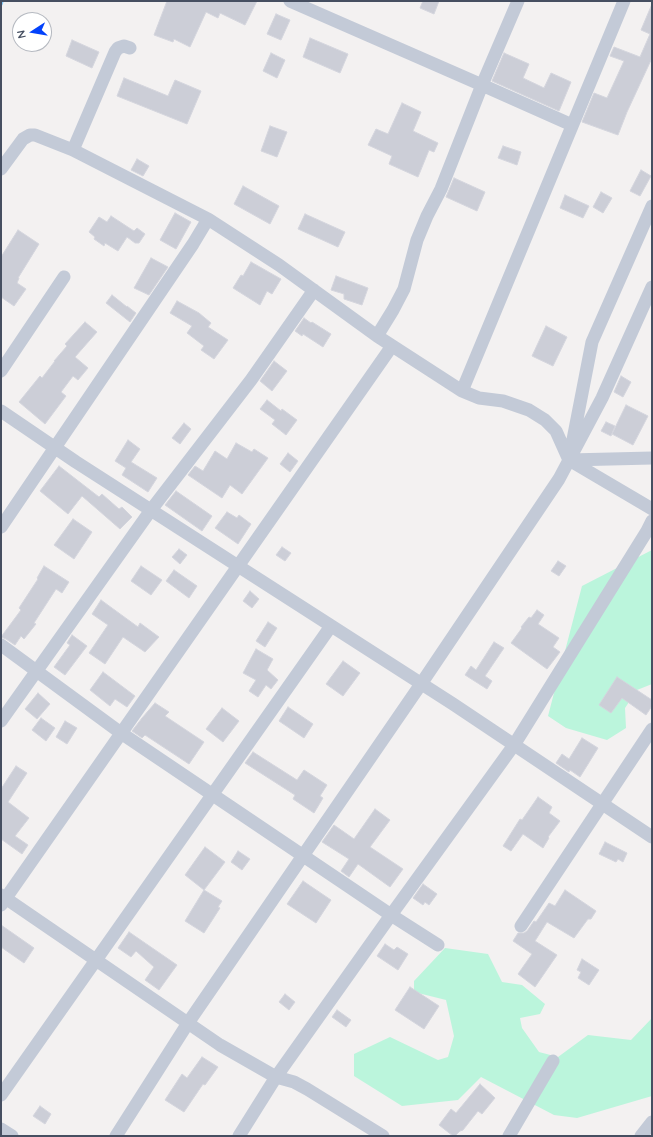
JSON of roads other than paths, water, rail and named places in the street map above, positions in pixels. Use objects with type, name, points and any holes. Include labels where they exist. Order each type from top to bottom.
[{"type":"street","points":[[290,1],[572,126]]},
{"type":"street","points":[[377,336],[404,289],[417,240],[441,189],[482,85],[518,1]]},
{"type":"street","points":[[462,391],[624,1]]},
{"type":"street","points":[[73,150],[115,52],[118,48],[124,46],[130,48]]},
{"type":"street","points":[[1,169],[23,139],[35,134],[73,150],[208,219],[279,265],[377,336],[462,391],[479,398],[503,401],[529,410],[545,420],[556,431],[569,460],[652,509]]},
{"type":"street","points":[[569,460],[592,342],[652,206]]},
{"type":"street","points":[[1,527],[193,244],[208,219]]},
{"type":"street","points":[[1,371],[64,277]]},
{"type":"street","points":[[116,1136],[188,1023],[304,856],[559,480],[602,398],[652,287]]},
{"type":"street","points":[[1,722],[151,510],[251,380],[314,290]]},
{"type":"street","points":[[383,1136],[368,1132],[306,1088],[294,1082],[276,1077],[220,1045],[97,960],[3,900],[392,346]]},
{"type":"street","points":[[1,411],[55,448],[421,684],[652,838]]},
{"type":"street","points":[[569,460],[652,458]]},
{"type":"street","points":[[240,1136],[276,1077],[514,745],[652,521]]},
{"type":"street","points":[[1,1095],[331,626]]},
{"type":"street","points":[[1,645],[121,733],[438,945]]},
{"type":"street","points":[[521,926],[652,729]]},
{"type":"street","points":[[509,1136],[553,1061]]},
{"type":"street","points":[[641,1136],[652,1122]]},
{"type":"street","points":[[1,1129],[12,1136]]}]
